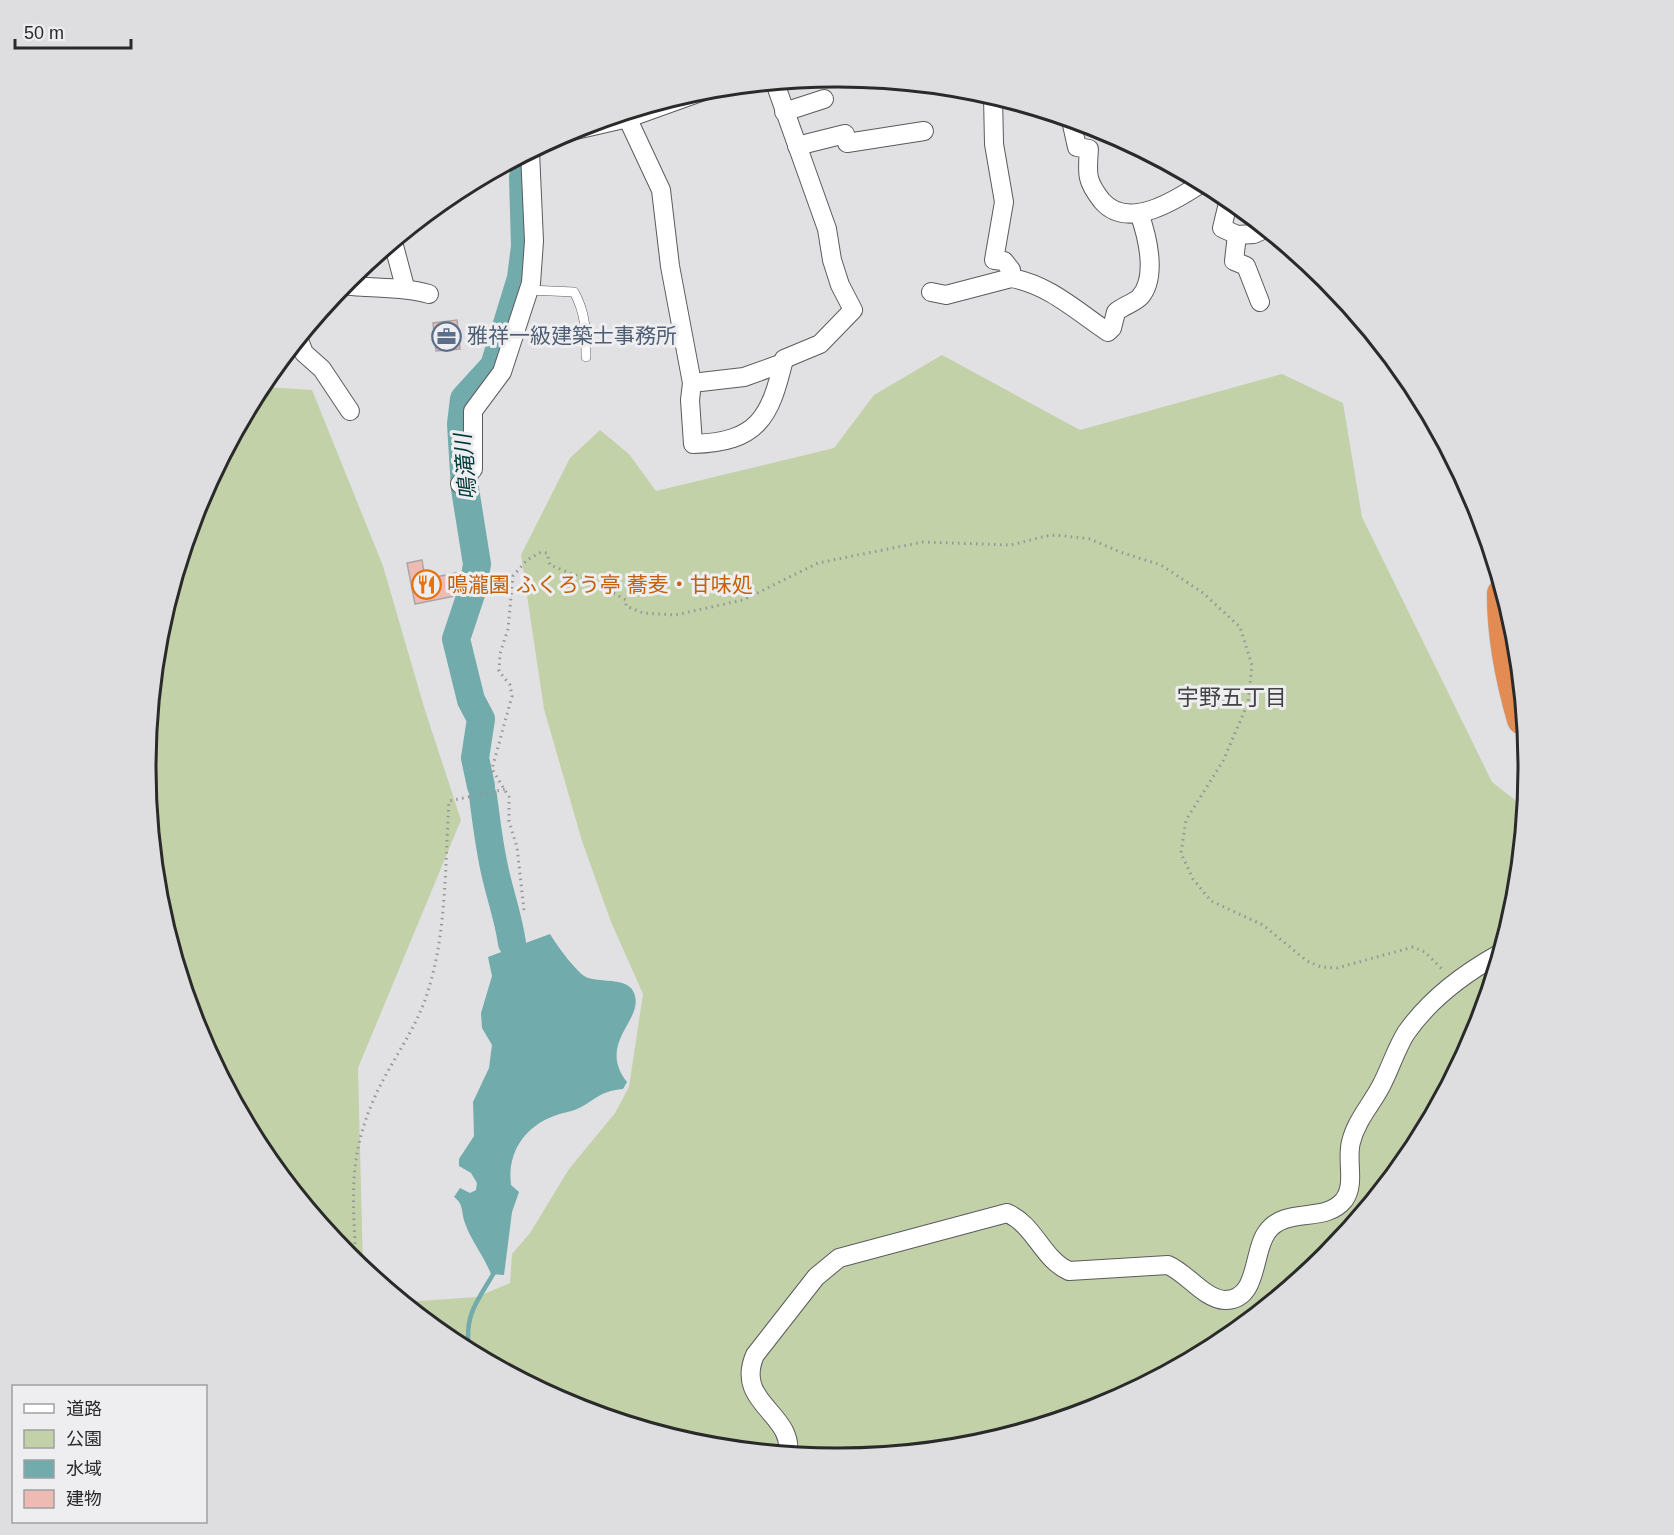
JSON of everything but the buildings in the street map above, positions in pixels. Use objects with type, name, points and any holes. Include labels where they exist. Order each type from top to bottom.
[{"type":"street","points":[[629,120],[661,190],[670,266],[692,383],[690,400],[693,444],[724,443],[744,434],[765,416],[779,384],[784,358],[820,344],[853,310],[840,285],[832,260],[827,229],[777,90]]},
{"type":"street","points":[[784,112],[824,99]]},
{"type":"street","points":[[993,105],[994,144],[1004,202],[994,260],[1004,261],[1011,270],[1011,278]]},
{"type":"street","points":[[1073,130],[1077,147],[1089,149],[1087,172],[1090,186],[1111,211],[1127,215],[1139,213],[1166,203],[1193,188]]},
{"type":"street","points":[[797,146],[845,134],[848,143],[924,131]]},
{"type":"street","points":[[465,478],[473,469],[473,411],[501,372],[529,290],[534,241],[530,160]]},
{"type":"street","points":[[1226,210],[1222,228],[1238,235],[1257,233]]},
{"type":"street","points":[[931,292],[946,294],[1011,278],[1039,285],[1108,332],[1112,328],[1116,312],[1139,298],[1145,289],[1150,254],[1148,239],[1139,213]]},
{"type":"street","points":[[1238,235],[1234,261],[1246,266],[1260,302]]},
{"type":"street","points":[[395,250],[405,287]]},
{"type":"street","points":[[356,287],[376,289],[405,287],[429,294]]},
{"type":"street","points":[[301,348],[304,353],[322,369],[350,411]]},
{"type":"street","points":[[692,383],[744,376],[783,363]]},
{"type":"street","points":[[789,1447],[785,1432],[753,1390],[749,1380],[750,1367],[755,1355],[816,1277],[828,1264],[851,1253],[916,1239],[1007,1213],[1025,1224],[1057,1266],[1069,1271],[1168,1265],[1179,1270],[1213,1296],[1225,1300],[1244,1293],[1249,1285],[1262,1240],[1268,1230],[1286,1218],[1326,1212],[1345,1198],[1349,1187],[1350,1144],[1356,1127],[1380,1088],[1405,1035],[1418,1018],[1456,982],[1489,961]]},
{"type":"lane","points":[[529,290],[574,292],[586,327],[586,357]]},
{"type":"path","points":[[524,910],[506,789],[492,769],[512,696],[510,685],[499,671],[500,654],[508,629],[513,576],[527,560],[541,552],[547,553],[550,565],[597,584],[626,600],[626,606],[643,613],[675,615],[743,600],[818,563],[923,542],[988,546],[1011,545],[1046,536],[1090,539],[1120,552],[1161,565],[1203,593],[1240,627],[1252,665],[1248,702],[1223,761],[1186,820],[1181,853],[1193,879],[1211,901],[1263,925],[1307,961],[1321,967],[1337,968],[1413,947],[1425,952],[1456,982]]},
{"type":"path","points":[[355,1248],[352,1179],[357,1145],[373,1100],[411,1032],[428,990],[441,922],[449,801],[506,789]]},
{"type":"green space","points":[[942,355],[1080,430],[1282,374],[1343,403],[1362,517],[1492,782],[1516,801],[1516,812],[1512,856],[1494,944],[1466,1028],[1447,1068],[1403,1146],[1377,1182],[1349,1216],[1286,1279],[1215,1333],[1177,1357],[1138,1378],[1056,1412],[970,1435],[926,1442],[882,1447],[792,1447],[704,1435],[618,1412],[536,1378],[497,1357],[416,1301],[477,1297],[510,1283],[512,1254],[530,1233],[569,1169],[615,1113],[629,1087],[643,994],[611,922],[582,841],[544,709],[521,555],[570,458],[600,430],[629,454],[656,491],[834,448],[874,395]]},
{"type":"green space","points":[[272,387],[312,390],[383,566],[424,707],[461,820],[358,1068],[363,1255],[325,1216],[297,1182],[271,1146],[227,1068],[208,1028],[180,944],[162,856],[156,768],[158,723],[162,679],[180,591],[208,507],[248,427]]},
{"type":"water","points":[[550,934],[561,951],[586,977],[618,982],[633,991],[636,1001],[634,1011],[619,1043],[617,1054],[619,1067],[627,1082],[623,1089],[603,1094],[577,1109],[543,1121],[526,1134],[515,1152],[510,1173],[511,1185],[519,1192],[512,1212],[504,1275],[491,1274],[468,1230],[461,1205],[454,1197],[460,1188],[470,1193],[476,1190],[477,1183],[471,1173],[459,1166],[459,1159],[474,1136],[473,1102],[489,1068],[492,1045],[482,1028],[481,1013],[492,976],[488,957]]},
{"type":"waterway","name":"鳴滝川","points":[[481,786],[475,758],[481,719],[471,700],[456,639],[473,588],[477,564],[465,489],[461,424],[464,399],[494,366],[521,278],[525,246],[523,177]]},
{"type":"waterway","name":"鳴滝川","points":[[483,796],[493,862],[512,943]]},
{"type":"waterway","points":[[468,1339],[474,1308],[495,1271]]},
{"type":"place","name":"雅祥一級建築士事務所","points":[[446,336]]},
{"type":"place","name":"鳴瀧園 ふくろう亭 蕎麦・甘味処","points":[[426,585]]},
{"type":"district","name":"宇野五丁目","points":[[1232,697]]}]
